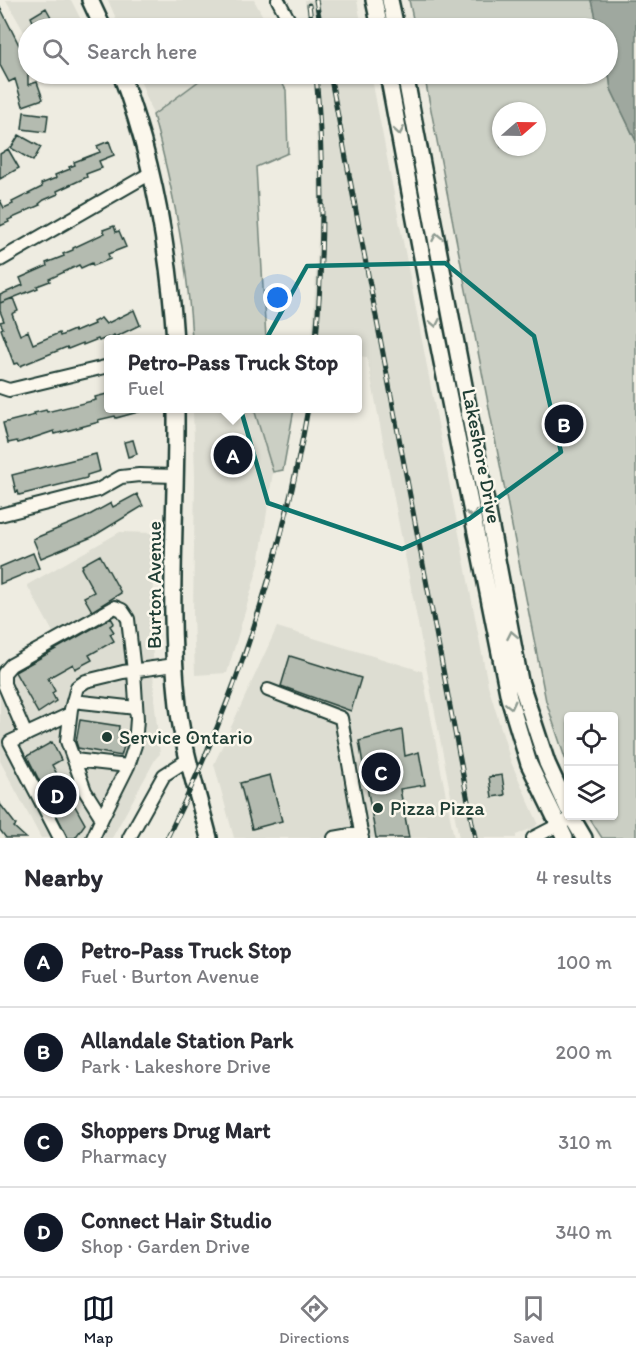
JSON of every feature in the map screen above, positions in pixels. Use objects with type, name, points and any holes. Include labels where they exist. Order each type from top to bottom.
[{"type":"main road","points":[[90,0],[98,18]]},
{"type":"main road","points":[[374,0],[378,18]]},
{"type":"main road","points":[[390,0],[394,18]]},
{"type":"main road","points":[[124,84],[151,172],[169,272],[175,335]]},
{"type":"main road","name":"Lakeshore Drive","points":[[390,84],[434,322],[509,698],[529,764],[562,832]]},
{"type":"main road","name":"Lakeshore Drive","points":[[407,84],[520,681],[547,763],[564,799]]},
{"type":"main road","name":"Burton Avenue","points":[[176,413],[175,665],[181,727],[209,838]]},
{"type":"main road","name":"Lakeshore Drive","points":[[574,820],[584,838]]},
{"type":"street","points":[[278,0],[288,18]]},
{"type":"street","points":[[0,260],[151,172]]},
{"type":"street","points":[[0,387],[9,390],[104,367]]},
{"type":"street","points":[[0,515],[98,490],[121,477],[176,476]]},
{"type":"street","points":[[26,735],[4,684],[4,672],[11,665],[115,608],[122,610],[128,619],[134,671],[135,745],[128,766],[93,838]]},
{"type":"street","points":[[102,818],[85,792],[67,741],[70,714],[77,687],[86,681],[175,665]]},
{"type":"street","points":[[268,690],[341,718],[362,836],[334,838]]},
{"type":"street","points":[[73,700],[136,708]]},
{"type":"street","points":[[60,838],[10,742],[70,714]]},
{"type":"street","points":[[129,838],[165,775],[189,759]]},
{"type":"street","points":[[74,760],[128,766]]},
{"type":"street","points":[[533,838],[562,832]]},
{"type":"highlighted area","points":[[445,263],[534,336],[561,452],[469,519],[402,549],[268,503],[236,393],[307,266]]},
{"type":"shaded area","points":[[6,0],[71,0],[80,18],[18,18],[18,21]]},
{"type":"shaded area","points":[[108,0],[254,0],[264,18],[116,18]]},
{"type":"shaded area","points":[[305,0],[357,0],[360,18],[308,18]]},
{"type":"shaded area","points":[[409,0],[592,0],[596,18],[413,18]]},
{"type":"shaded area","points":[[592,0],[636,0],[636,141],[611,89],[610,84],[618,84],[618,18],[596,18]]},
{"type":"shaded area","points":[[142,84],[195,84],[153,115]]},
{"type":"shaded area","points":[[195,84],[283,84],[286,90],[288,153],[256,167],[266,335],[192,335],[187,282],[178,226],[153,115]]},
{"type":"shaded area","points":[[314,84],[373,84],[488,685],[511,762],[538,823],[535,827],[516,835],[516,838],[459,838],[367,357],[362,356],[362,335],[312,335],[319,220]]},
{"type":"shaded area","points":[[426,84],[610,84],[636,141],[636,838],[602,838],[591,820],[618,820],[618,712],[564,712],[564,755],[546,701]]},
{"type":"shaded area","points":[[193,413],[255,413],[273,472],[259,564],[227,673],[195,675],[193,614],[195,477]]},
{"type":"shaded area","points":[[255,413],[293,413],[283,470],[273,472]]},
{"type":"shaded area","points":[[120,532],[154,533],[152,623],[154,698],[160,754],[112,838],[41,838],[0,761],[0,665],[54,634],[27,585]]},
{"type":"shaded area","points":[[277,627],[422,671],[454,838],[234,838],[214,764]]},
{"type":"building","points":[[0,7],[18,43],[18,84],[38,84],[43,99],[23,106],[15,79],[9,82],[0,65]]},
{"type":"building","points":[[46,8],[52,18],[31,18]]},
{"type":"building","points":[[24,112],[48,115],[46,132],[22,129]]},
{"type":"building","points":[[19,135],[41,147],[33,161],[11,148]]},
{"type":"building","points":[[109,141],[114,155],[99,161],[102,168],[86,174],[87,177],[57,191],[58,194],[0,226],[0,200],[4,208],[13,204],[12,202],[42,187],[41,184],[56,178],[55,175],[70,169],[69,167],[75,165],[74,162],[100,152],[97,146]]},
{"type":"building","points":[[8,149],[19,168],[0,179],[0,154]]},
{"type":"building","points":[[114,226],[116,232],[119,231],[126,247],[108,254],[110,259],[93,266],[92,263],[81,268],[79,265],[49,279],[50,281],[37,286],[38,288],[0,303],[0,295],[23,285],[20,278],[47,266],[46,263],[64,256],[63,254],[73,248],[105,233],[103,230]]},
{"type":"building","points":[[13,298],[18,311],[12,314],[20,335],[28,331],[33,344],[59,333],[60,336],[74,330],[75,332],[94,324],[93,322],[101,318],[106,324],[134,310],[140,325],[119,335],[104,335],[104,339],[99,341],[98,339],[68,349],[67,347],[20,366],[18,363],[14,364],[1,329],[3,328],[0,322],[4,321],[0,303]]},
{"type":"building","points":[[104,395],[104,413],[135,413],[98,420],[99,422],[55,434],[54,431],[18,443],[17,441],[8,443],[3,423],[46,410],[47,412],[96,400],[95,397]]},
{"type":"building","points":[[133,440],[137,454],[128,457],[124,442]]},
{"type":"building","points":[[96,454],[100,471],[87,475],[87,478],[19,495],[18,491],[16,492],[12,475]]},
{"type":"building","points":[[137,494],[143,506],[92,537],[41,558],[33,539],[84,518],[111,503],[113,507]]},
{"type":"building","points":[[33,553],[39,568],[0,584],[0,567]]},
{"type":"building","points":[[100,555],[121,593],[92,611],[84,597],[94,592],[81,568],[82,565]]},
{"type":"building","points":[[111,618],[114,623],[110,626],[114,632],[110,634],[114,641],[89,655],[92,660],[75,669],[73,664],[48,678],[55,691],[52,693],[56,701],[38,713],[15,672]]},
{"type":"building","points":[[290,656],[361,678],[351,711],[281,686]]},
{"type":"building","points":[[80,720],[119,726],[118,736],[126,740],[121,756],[78,748],[76,742]]},
{"type":"building","points":[[402,730],[405,756],[419,752],[425,785],[400,789],[409,838],[376,838],[359,741]]},
{"type":"building","points":[[52,742],[61,760],[52,765],[85,824],[75,838],[68,838],[27,756]]},
{"type":"building","points":[[270,775],[282,821],[252,829],[240,783]]},
{"type":"building","points":[[502,775],[505,795],[492,797],[489,777]]},
{"type":"building","points":[[0,804],[16,825],[14,827],[26,838],[6,838],[0,830]]},
{"type":"railway","points":[[316,0],[319,18]]},
{"type":"railway","points":[[309,5],[311,18]]},
{"type":"railway","points":[[316,335],[322,207],[317,84]]},
{"type":"railway","points":[[332,84],[475,838]]},
{"type":"railway","points":[[167,838],[214,734],[254,629],[285,520],[307,413]]},
{"type":"place","name":"Allandale Station Park","points":[[564,424]]},
{"type":"place","name":"Petro-Pass Truck Stop","points":[[233,455]]},
{"type":"place","name":"Service Ontario","points":[[107,737]]},
{"type":"place","name":"Shoppers Drug Mart","points":[[381,772]]},
{"type":"place","name":"Connect Hair Studio","points":[[57,795]]},
{"type":"place","name":"Pizza Pizza","points":[[378,808]]}]
